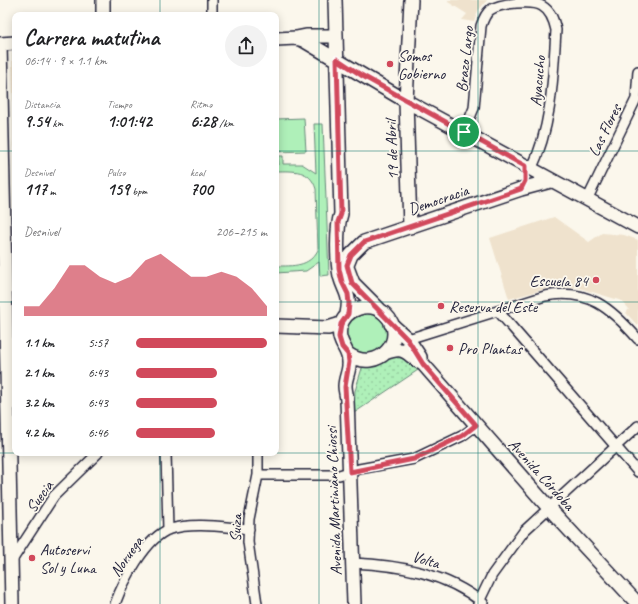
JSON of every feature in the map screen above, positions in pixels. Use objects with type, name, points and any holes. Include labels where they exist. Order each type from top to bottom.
[{"type":"street","points":[[103,0],[103,12]]},
{"type":"street","points":[[212,0],[212,12]]},
{"type":"street","points":[[335,0],[341,214],[344,222],[347,265],[352,283],[388,319],[393,339],[385,353],[376,359],[366,361],[354,358],[342,347],[339,337],[349,299],[339,269],[338,222],[341,214]]},
{"type":"street","name":"19 de Abril","points":[[410,227],[406,102],[411,0]]},
{"type":"street","name":"Brazo Largo","points":[[464,132],[474,108],[483,18],[490,10],[501,5],[533,1]]},
{"type":"street","name":"Ayacucho","points":[[528,168],[546,129],[550,110],[556,30],[554,21],[549,12],[543,6],[533,1]]},
{"type":"street","points":[[0,36],[1,152],[11,409],[4,497],[11,563],[12,604]]},
{"type":"street","points":[[279,39],[306,36],[336,36]]},
{"type":"street","points":[[293,38],[361,75],[406,102],[638,227]]},
{"type":"street","points":[[0,44],[12,43]]},
{"type":"street","name":"Las Flores","points":[[587,200],[637,100],[638,71]]},
{"type":"street","points":[[338,89],[344,78],[352,75],[361,75]]},
{"type":"street","points":[[521,189],[525,181],[528,168]]},
{"type":"street","name":"Democracia","points":[[347,265],[351,255],[364,242],[521,189],[551,181]]},
{"type":"street","points":[[408,340],[545,296],[561,293],[575,294],[604,305],[618,316],[638,339]]},
{"type":"street","points":[[279,326],[328,328],[344,319],[356,309],[366,307],[377,309],[388,319]]},
{"type":"street","points":[[498,311],[638,472]]},
{"type":"street","name":"Avenida Córdoba","points":[[388,319],[408,340],[423,364],[476,425],[548,507],[638,604]]},
{"type":"street","points":[[279,332],[327,334],[339,337]]},
{"type":"street","name":"Avenida Córdoba","points":[[385,353],[395,350],[403,350],[423,364]]},
{"type":"street","name":"Avenida Martiniano Chiossi","points":[[348,354],[349,366],[345,387],[347,397],[354,604]]},
{"type":"street","name":"Avenida Martiniano Chiossi","points":[[347,397],[360,366],[366,361]]},
{"type":"street","points":[[258,475],[339,475],[414,459],[462,436],[476,425]]},
{"type":"street","points":[[481,603],[492,575],[512,546],[532,522],[638,426]]},
{"type":"street","name":"Suecia","points":[[11,563],[54,496],[95,456]]},
{"type":"street","points":[[166,456],[168,530]]},
{"type":"street","name":"Suiza","points":[[257,604],[248,542],[258,475],[258,456]]},
{"type":"street","name":"Noruega","points":[[115,604],[127,577],[145,550],[168,530],[186,526],[249,529]]},
{"type":"street","name":"Volta","points":[[352,563],[404,568],[435,577],[458,586],[481,603]]},
{"type":"shaded area","points":[[448,0],[487,0],[478,11],[474,22],[462,20],[467,14],[448,2]]},
{"type":"shaded area","points":[[554,217],[589,242],[602,233],[624,235],[638,240],[638,326],[626,313],[629,309],[622,301],[576,287],[545,289],[509,299],[490,238]]},
{"type":"green space","points":[[304,118],[306,151],[279,152],[279,119]]},
{"type":"green space","points":[[314,124],[323,124],[329,275],[320,276],[319,262],[306,271],[279,273],[279,266],[305,263],[314,256],[318,250],[316,189],[310,178],[300,172],[279,171],[279,156],[283,156],[283,164],[302,164],[316,173]]},
{"type":"green space","points":[[381,311],[391,344],[360,360],[339,329],[347,314]]},
{"type":"green space","points":[[385,358],[401,358],[421,368],[354,413],[355,391],[362,368]]},
{"type":"place","name":"Somos Gobierno","points":[[390,64]]},
{"type":"place","name":"Escuela 84","points":[[596,280]]},
{"type":"place","name":"Reserva del Este","points":[[441,306]]},
{"type":"place","name":"Pro Plantas","points":[[450,348]]},
{"type":"place","name":"Autoservi Sol y Luna","points":[[32,558]]},
{"type":"route","points":[[337,59],[406,102],[464,132],[525,166],[525,181],[521,189],[364,242],[351,255],[347,265],[352,283],[385,314],[392,324],[408,340],[423,364],[476,425],[462,436],[414,459],[350,472],[347,397],[345,387],[349,362],[348,354],[342,347],[339,337],[341,324],[348,314],[349,299],[342,282],[339,269],[338,222],[341,214],[337,59]]}]
